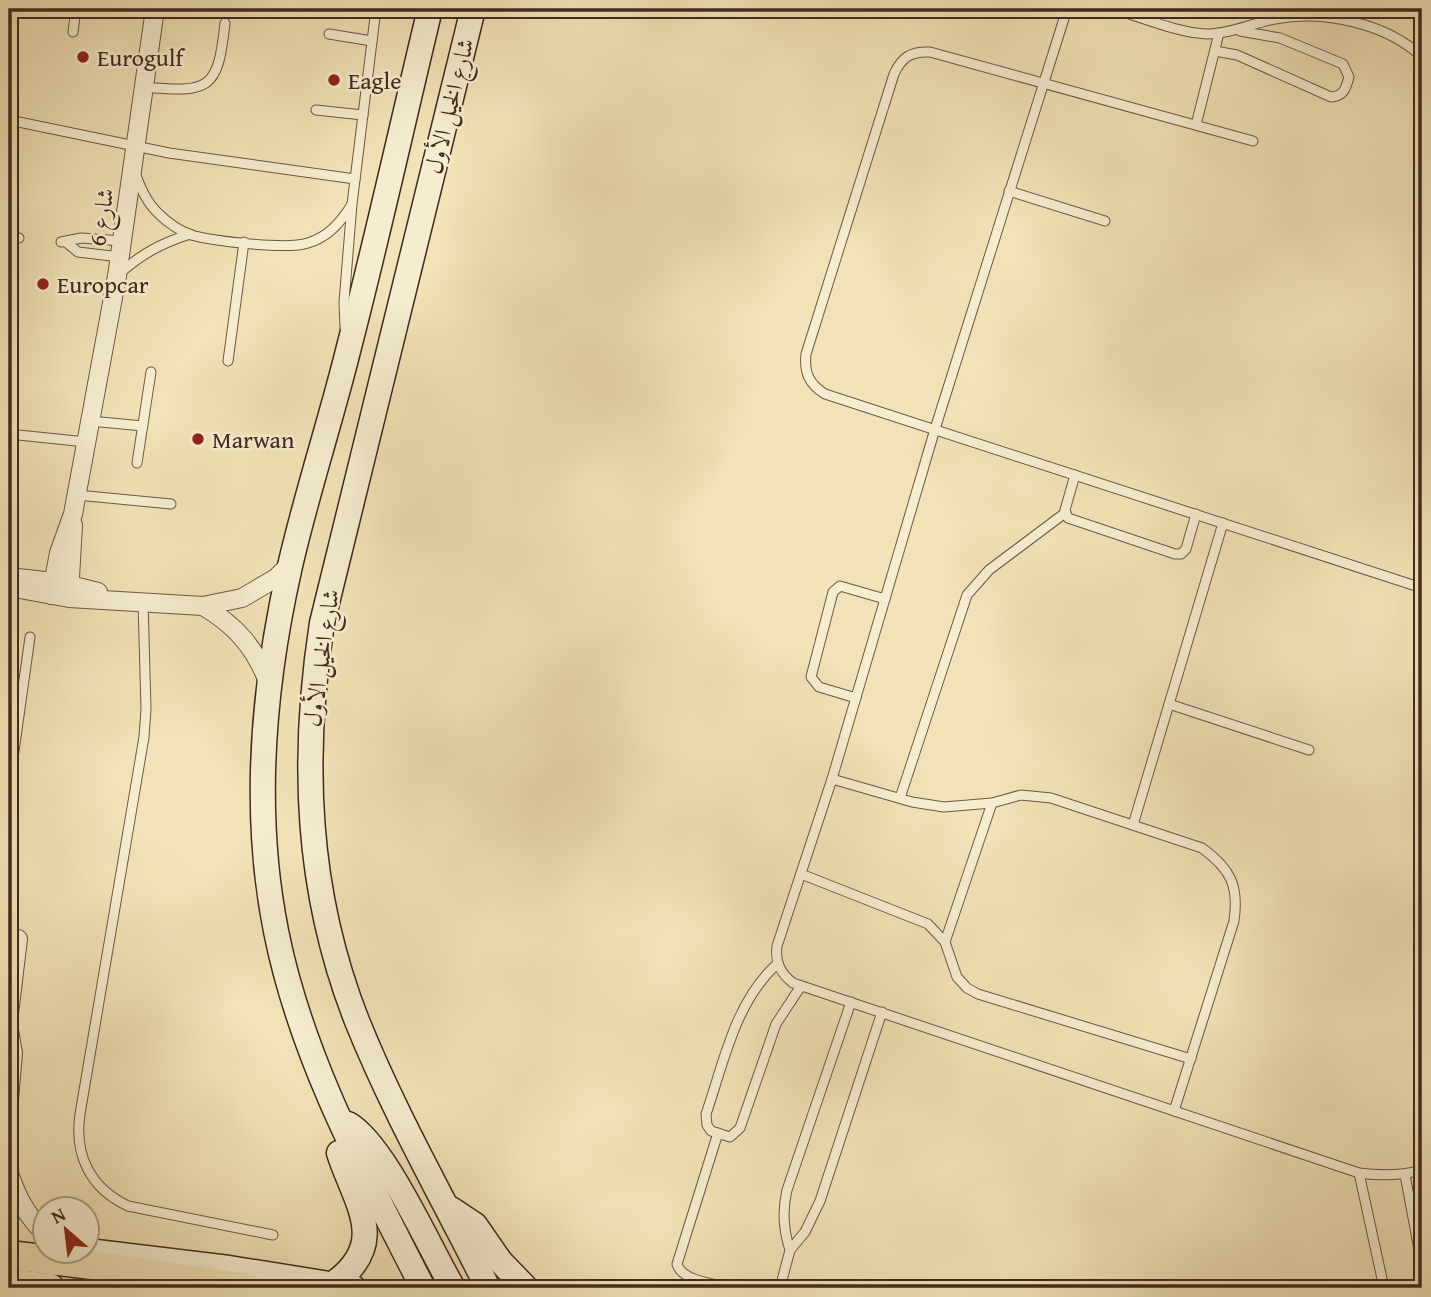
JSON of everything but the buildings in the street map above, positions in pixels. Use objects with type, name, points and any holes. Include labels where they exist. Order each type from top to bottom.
[{"type":"main road","name":"شارع الخيل الأول","points":[[423,1288],[340,1122],[304,1028],[288,981],[276,931],[263,828],[268,682],[290,564],[349,347],[430,9]]},
{"type":"main road","name":"شارع الخيل الأول","points":[[473,9],[322,624],[313,677],[309,786],[321,894],[336,957],[356,1018],[381,1078],[488,1288]]},
{"type":"main road","points":[[102,1259],[229,1268],[343,1286],[347,1274],[358,1260],[366,1232],[365,1218],[338,1150],[340,1122],[360,1133],[376,1153],[453,1288]]},
{"type":"main road","points":[[447,1208],[466,1217],[475,1225],[500,1261],[526,1288]]},
{"type":"main road","points":[[9,1241],[32,1244]]},
{"type":"main road","points":[[9,1255],[32,1256]]},
{"type":"main road","points":[[102,1260],[248,1288]]},
{"type":"main road","points":[[9,1283],[50,1288]]},
{"type":"street","name":"شارع 6","points":[[61,590],[73,553],[73,514],[117,276],[155,9]]},
{"type":"street","points":[[9,577],[61,590],[121,600],[203,606],[242,598],[260,590],[290,564]]},
{"type":"street","points":[[9,587],[61,590]]},
{"type":"street","points":[[203,606],[244,637],[261,663],[268,682]]},
{"type":"street","points":[[9,1014],[18,939]]},
{"type":"street","points":[[9,1030],[13,1053],[9,1100]]},
{"type":"street","points":[[9,1173],[25,1211],[32,1219]]},
{"type":"lane","points":[[73,32],[76,9]]},
{"type":"lane","points":[[349,347],[344,325],[344,302],[352,204],[376,9]]},
{"type":"lane","points":[[1067,9],[935,429],[832,779],[777,946],[778,964],[786,978],[801,986],[1359,1173],[1405,1175],[1422,1170]]},
{"type":"lane","points":[[1113,9],[1189,32],[1219,33],[1277,18],[1335,18],[1364,25],[1391,36],[1422,57]]},
{"type":"lane","points":[[144,87],[188,90],[210,80],[222,58],[225,23]]},
{"type":"lane","points":[[1215,51],[1237,55],[1331,97],[1336,97],[1345,90],[1349,77],[1343,64],[1272,36],[1234,30]]},
{"type":"lane","points":[[1196,125],[1219,33]]},
{"type":"lane","points":[[329,34],[372,41]]},
{"type":"lane","points":[[1253,141],[930,52],[918,51],[907,55],[894,74],[806,354],[808,378],[815,388],[825,394],[1422,588]]},
{"type":"lane","points":[[316,110],[363,115]]},
{"type":"lane","points":[[9,156],[11,121],[136,147],[355,179]]},
{"type":"lane","points":[[133,168],[150,204],[170,223],[190,234],[266,245],[308,243],[326,235],[341,221],[352,204]]},
{"type":"lane","points":[[1009,191],[1105,221]]},
{"type":"lane","points":[[117,276],[145,252],[159,244],[190,234]]},
{"type":"lane","points":[[9,237],[19,238]]},
{"type":"lane","points":[[81,238],[121,249],[78,252],[64,242],[81,238]]},
{"type":"lane","points":[[228,361],[244,242]]},
{"type":"lane","points":[[137,463],[151,372]]},
{"type":"lane","points":[[90,421],[143,426]]},
{"type":"lane","points":[[9,434],[86,442]]},
{"type":"lane","points":[[900,798],[967,595],[989,570],[1065,513],[1075,475]]},
{"type":"lane","points":[[76,495],[171,504]]},
{"type":"lane","points":[[1065,513],[1071,519],[1178,555],[1186,549],[1196,514]]},
{"type":"lane","points":[[1133,825],[1223,523]]},
{"type":"lane","points":[[856,698],[819,687],[811,677],[833,592],[840,586],[885,599]]},
{"type":"lane","points":[[143,602],[146,709],[144,737],[80,1114],[80,1151],[97,1184],[128,1206],[273,1235]]},
{"type":"lane","points":[[9,787],[30,637]]},
{"type":"lane","points":[[1169,704],[1309,750]]},
{"type":"lane","points":[[832,779],[944,807],[992,803],[1021,795],[1051,798],[1202,848],[1219,861],[1232,879],[1237,900],[1234,921],[1174,1111]]},
{"type":"lane","points":[[945,942],[992,803]]},
{"type":"lane","points":[[801,874],[928,924],[945,942],[957,977],[967,988],[978,994],[1191,1059]]},
{"type":"lane","points":[[778,964],[757,985],[742,1010],[706,1114],[707,1125],[711,1131],[730,1137],[740,1128],[776,1024],[801,986]]},
{"type":"lane","points":[[790,1250],[783,1226],[784,1202],[851,1002]]},
{"type":"lane","points":[[780,1288],[790,1250],[805,1232],[820,1201],[882,1012]]},
{"type":"lane","points":[[718,1133],[677,1264],[679,1270],[688,1276],[733,1288]]},
{"type":"lane","points":[[1359,1173],[1384,1288]]},
{"type":"lane","points":[[1405,1175],[1422,1266]]},
{"type":"place","name":"Eurogulf","points":[[83,57]]},
{"type":"place","name":"Eagle","points":[[334,80]]},
{"type":"place","name":"Europcar","points":[[43,284]]},
{"type":"place","name":"Marwan","points":[[198,439]]}]
